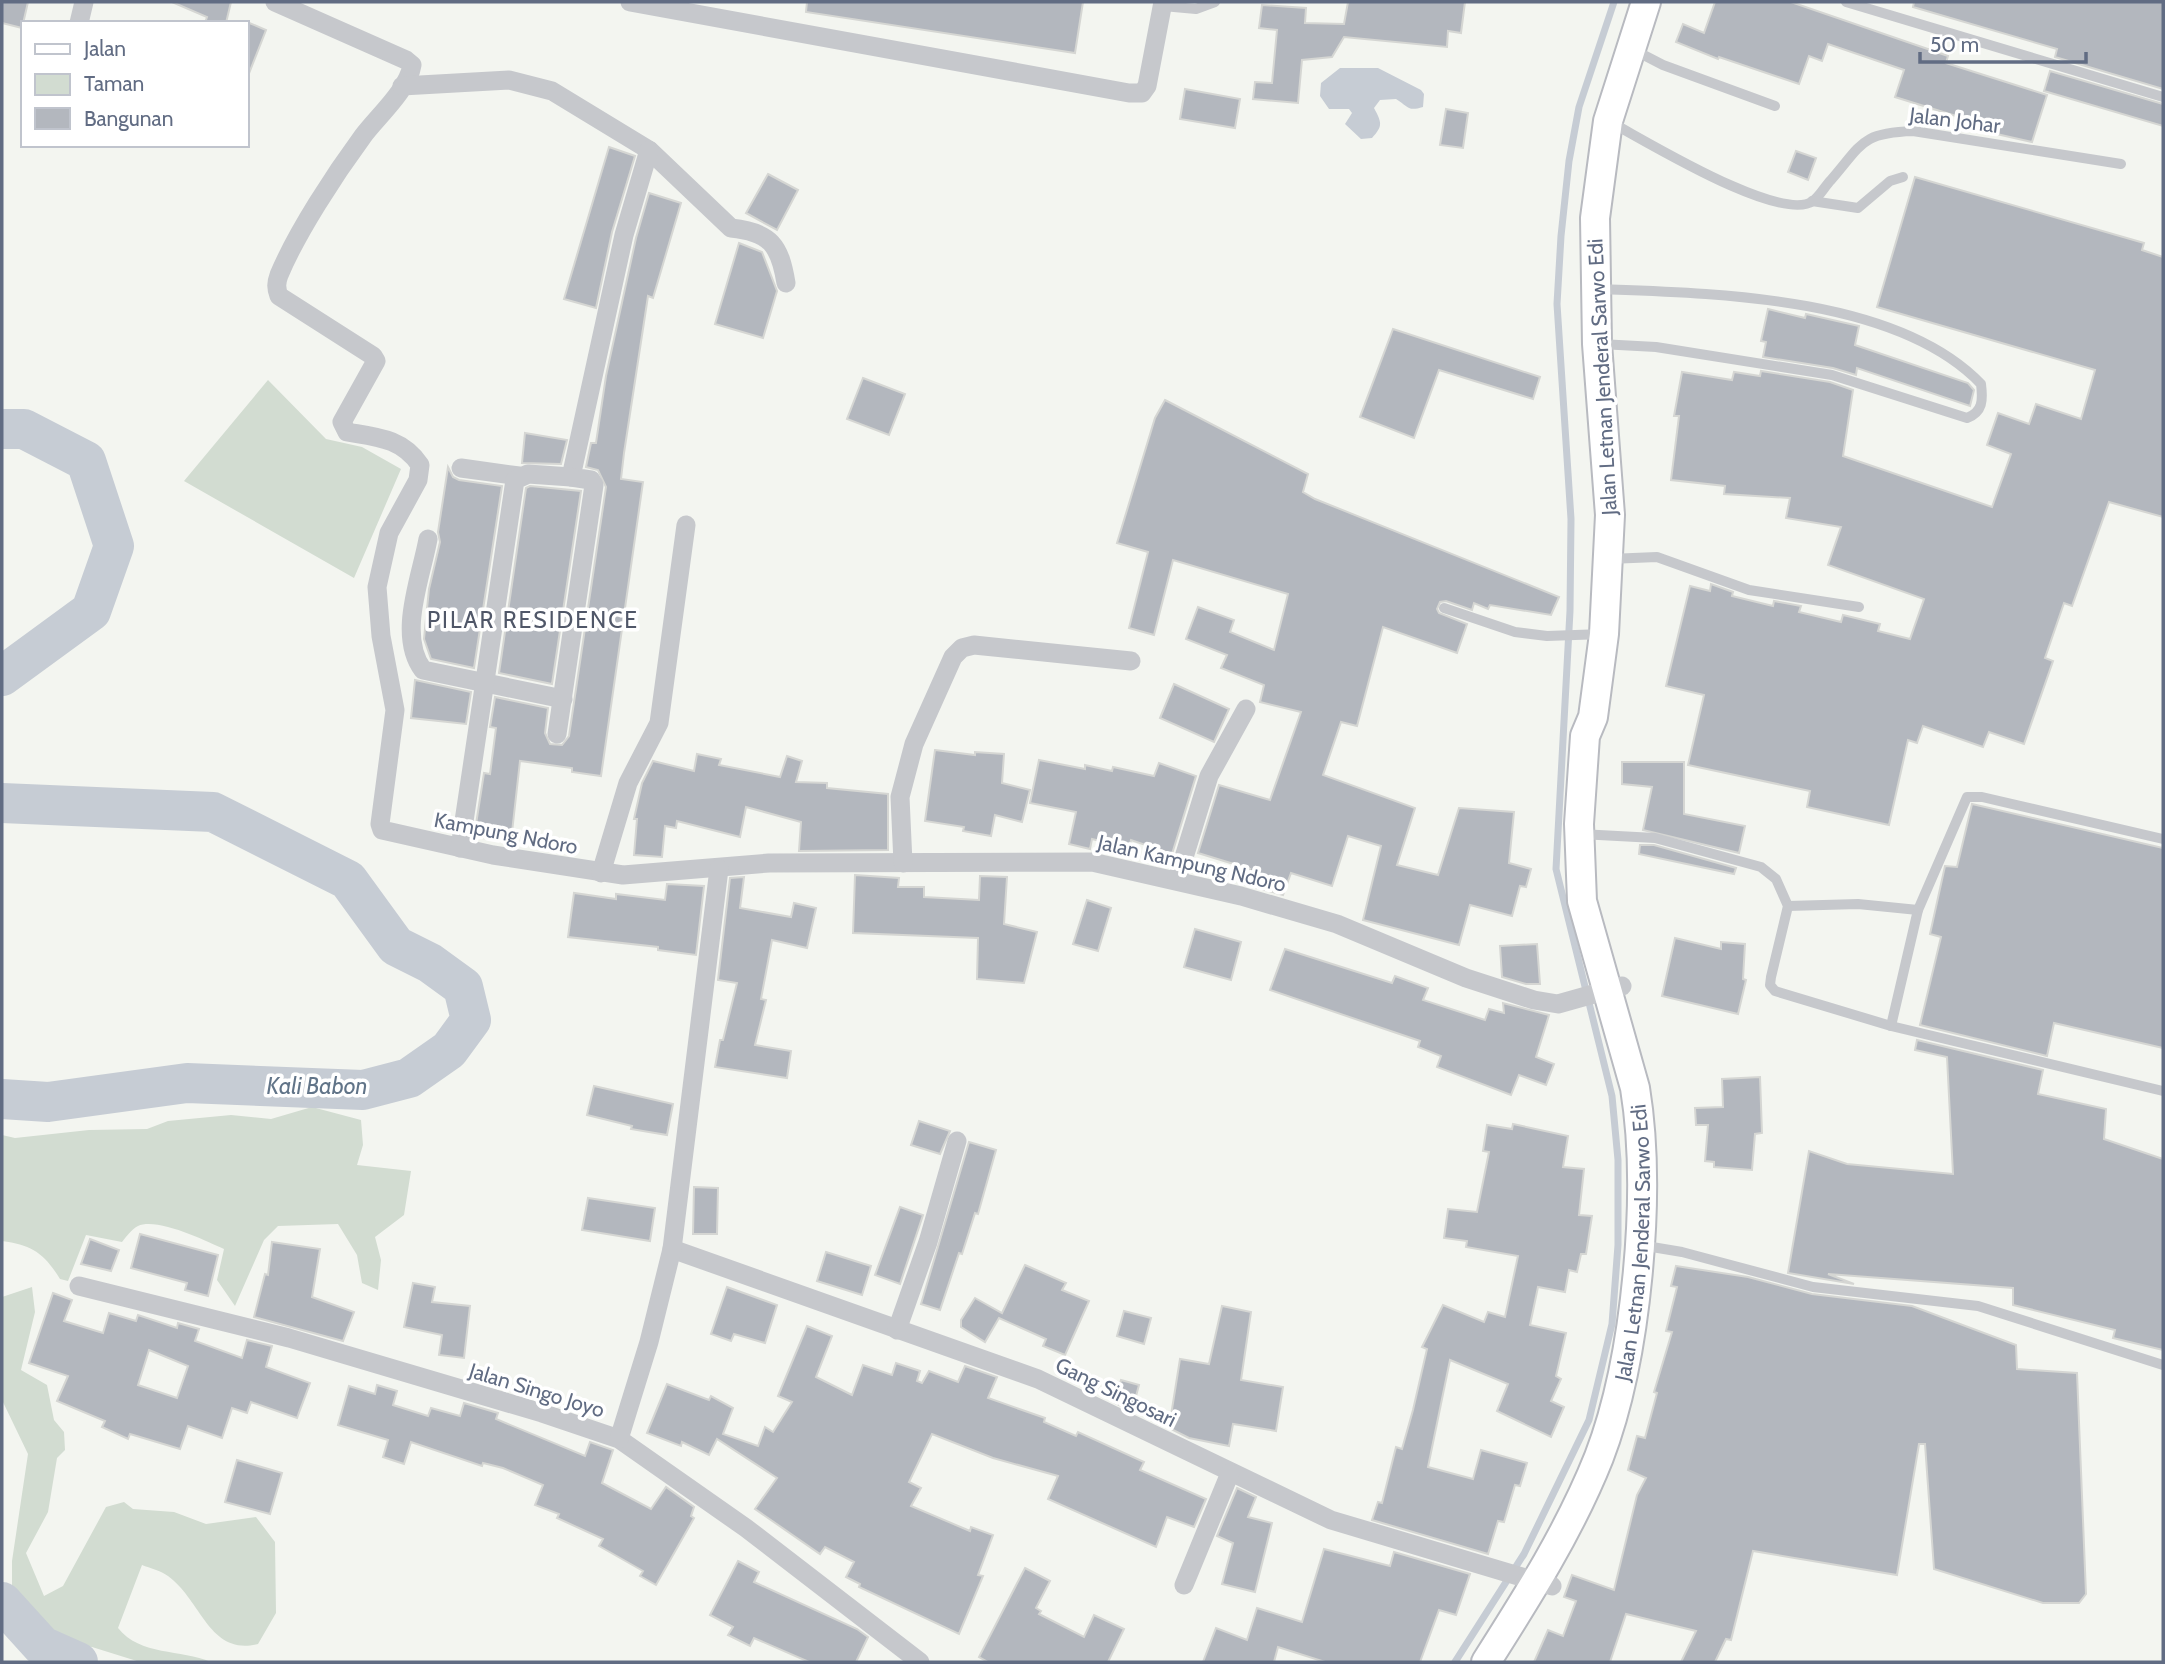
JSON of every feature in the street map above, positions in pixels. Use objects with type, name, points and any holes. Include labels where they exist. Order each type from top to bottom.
[{"type":"main road","name":"Jalan Letnan Jenderal Sarwo Edi","points":[[1486,1662],[1538,1582],[1597,1506],[1616,1462],[1640,1367],[1657,1135],[1651,1087],[1610,989],[1587,834],[1597,736],[1593,716],[1595,635],[1608,559],[1609,515],[1594,289],[1595,218],[1608,121],[1646,2]]},
{"type":"main road","name":"Jalan Letnan Jenderal Sarwo Edi","points":[[1502,1662],[1538,1582]]},
{"type":"street","points":[[79,21],[84,2]]},
{"type":"street","points":[[275,2],[407,60],[412,65],[402,86]]},
{"type":"street","points":[[630,2],[733,11],[1142,93],[1147,86],[1163,4]]},
{"type":"street","points":[[402,86],[509,80],[527,82],[552,91],[649,150],[731,228],[772,242],[782,260],[786,283]]},
{"type":"street","name":"Kampung Ndoro","points":[[402,86],[362,138],[313,215],[278,277],[276,288],[279,296],[373,356],[376,361],[342,422],[343,428],[347,432],[390,440],[410,449],[420,464],[418,480],[389,533],[377,587],[381,636],[395,710],[380,824],[382,830],[460,848],[623,875]]},
{"type":"street","points":[[570,477],[624,235],[649,150]]},
{"type":"street","points":[[461,468],[519,476],[570,477],[591,480],[594,485],[557,734]]},
{"type":"street","points":[[460,848],[482,682],[506,532],[519,476]]},
{"type":"street","points":[[601,873],[628,783],[659,723],[686,526]]},
{"type":"street","points":[[428,539],[411,631],[414,658],[423,670],[563,698]]},
{"type":"street","points":[[903,863],[900,797],[914,744],[953,657],[962,648],[974,645],[1131,661]]},
{"type":"street","points":[[1177,880],[1209,776],[1246,709]]},
{"type":"street","name":"Jalan Kampung Ndoro","points":[[623,875],[769,863],[1077,860],[1177,880],[1337,924],[1510,993],[1548,1004],[1568,1002],[1610,989]]},
{"type":"street","points":[[619,1440],[649,1342],[672,1249],[719,869]]},
{"type":"street","points":[[897,1330],[928,1242],[957,1141]]},
{"type":"street","name":"Gang Singosari","points":[[672,1249],[1038,1379],[1331,1520],[1379,1536],[1483,1563],[1538,1582]]},
{"type":"street","name":"Jalan Singo Joyo","points":[[79,1286],[289,1338],[541,1413],[619,1440],[746,1528],[920,1662]]},
{"type":"street","points":[[1184,1585],[1230,1473]]},
{"type":"lane","points":[[1163,4],[1196,9],[1215,2]]},
{"type":"lane","points":[[1846,2],[2163,97]]},
{"type":"lane","points":[[1631,49],[1664,65],[1775,106]]},
{"type":"lane","points":[[1608,121],[1728,185],[1783,204],[1796,206],[1812,201],[1858,208],[1890,181],[1903,177]]},
{"type":"lane","name":"Jalan Johar","points":[[1812,201],[1866,139],[1884,132],[1913,131],[2121,164]]},
{"type":"lane","points":[[1594,289],[1723,294],[1845,313],[1937,348],[1966,368],[1981,384],[1981,406],[1975,415],[1967,418],[1832,375],[1656,347],[1597,344]]},
{"type":"lane","points":[[1608,559],[1657,557],[1749,590],[1859,607]]},
{"type":"lane","points":[[1444,608],[1515,632],[1547,636],[1595,635]]},
{"type":"lane","points":[[1891,1026],[1918,911],[1967,797],[1982,797],[2163,839]]},
{"type":"lane","points":[[1587,834],[1655,838],[1743,860],[1761,867],[1776,879],[1787,906],[1770,985],[1775,991],[1891,1026],[2163,1091]]},
{"type":"lane","points":[[1787,906],[1858,904],[1918,911]]},
{"type":"lane","points":[[1647,1245],[1813,1287],[1978,1306],[2163,1365]]},
{"type":"green space","points":[[268,380],[326,439],[362,447],[401,469],[354,578],[184,481]]},
{"type":"green space","points":[[312,1107],[361,1120],[363,1145],[357,1165],[411,1171],[404,1215],[375,1237],[381,1260],[378,1290],[362,1283],[357,1255],[338,1224],[278,1226],[264,1240],[235,1306],[217,1280],[224,1249],[169,1227],[146,1224],[138,1226],[122,1242],[86,1235],[68,1281],[60,1279],[36,1252],[2,1241],[2,1135],[15,1138],[89,1130],[147,1129],[168,1121],[231,1115],[271,1119]]},
{"type":"green space","points":[[32,1287],[35,1312],[21,1370],[47,1385],[54,1420],[64,1432],[65,1450],[57,1458],[48,1512],[26,1553],[44,1596],[63,1586],[106,1507],[124,1502],[133,1509],[174,1512],[206,1524],[256,1517],[275,1542],[276,1613],[258,1644],[241,1646],[228,1642],[207,1624],[190,1599],[168,1576],[142,1565],[118,1628],[127,1637],[149,1648],[211,1662],[140,1662],[92,1647],[63,1645],[33,1633],[12,1596],[12,1561],[28,1454],[2,1400],[2,1297]]},
{"type":"shaded area","points":[[1340,68],[1378,68],[1421,90],[1424,94],[1423,107],[1411,109],[1396,99],[1380,100],[1374,108],[1380,127],[1372,138],[1361,139],[1345,124],[1352,113],[1349,109],[1329,109],[1320,96],[1321,83]]},
{"type":"building","points":[[2,2],[28,2],[21,28],[2,23]]},
{"type":"building","points":[[172,2],[231,2],[226,21],[206,21],[207,17]]},
{"type":"building","points":[[807,2],[1083,2],[1075,53],[806,12]]},
{"type":"building","points":[[1348,2],[1465,2],[1461,33],[1448,31],[1447,47],[1344,37],[1332,57],[1302,60],[1298,103],[1253,99],[1255,82],[1272,83],[1277,30],[1259,28],[1262,5],[1306,8],[1305,23],[1344,24]]},
{"type":"building","points":[[1715,2],[1791,2],[1948,56],[1946,63],[2047,95],[2032,142],[1970,128],[1972,121],[1895,97],[1904,70],[1828,44],[1822,61],[1809,56],[1799,84],[1719,57],[1718,59],[1676,42],[1683,24],[1704,33]]},
{"type":"building","points":[[1914,2],[2163,2],[2163,89],[2055,57],[2057,49],[1913,7]]},
{"type":"building","points":[[248,22],[266,30],[248,76]]},
{"type":"building","points":[[2050,71],[2163,104],[2163,126],[2044,91]]},
{"type":"building","points":[[1185,89],[1240,99],[1235,128],[1180,119]]},
{"type":"building","points":[[1446,109],[1468,113],[1463,148],[1440,145]]},
{"type":"building","points":[[609,147],[635,156],[612,232],[596,308],[564,299]]},
{"type":"building","points":[[1796,151],[1816,158],[1808,180],[1788,172]]},
{"type":"building","points":[[768,174],[798,190],[777,230],[746,213]]},
{"type":"building","points":[[1915,177],[2144,243],[2142,250],[2163,257],[2163,517],[2109,502],[2072,606],[2064,603],[2045,658],[2053,661],[2024,744],[1989,732],[1983,747],[1923,726],[1917,743],[1908,740],[1889,825],[1807,807],[1810,791],[1688,765],[1704,695],[1666,686],[1690,586],[1710,591],[1711,584],[1733,592],[1732,596],[1773,606],[1774,601],[1801,606],[1799,612],[1841,622],[1843,615],[1880,624],[1878,631],[1910,639],[1924,599],[1828,565],[1841,527],[1786,518],[1790,498],[1724,494],[1725,486],[1671,480],[1679,416],[1674,416],[1682,372],[1732,380],[1734,372],[1760,376],[1761,371],[1830,382],[1853,390],[1843,456],[1992,507],[2011,454],[1987,445],[1998,413],[2029,424],[2036,404],[2081,419],[2095,370],[1877,307]]},
{"type":"building","points":[[649,193],[681,203],[653,298],[648,296],[624,453],[621,479],[643,482],[601,776],[572,772],[572,768],[520,761],[511,841],[474,837],[484,773],[490,774],[496,728],[490,727],[495,697],[548,708],[545,733],[550,744],[562,745],[569,736],[606,487],[598,470],[586,467],[591,443],[596,443],[606,376],[636,238]]},
{"type":"building","points":[[739,243],[762,252],[777,291],[763,338],[715,324]]},
{"type":"building","points":[[1768,309],[1859,326],[1855,345],[1968,383],[1974,390],[1970,406],[1857,368],[1856,375],[1833,368],[1763,357],[1766,342],[1761,341]]},
{"type":"building","points":[[1393,329],[1540,377],[1533,399],[1439,370],[1414,438],[1360,417]]},
{"type":"building","points":[[863,378],[905,394],[889,435],[847,419]]},
{"type":"building","points":[[1165,400],[1308,474],[1303,492],[1315,499],[1559,597],[1551,615],[1490,605],[1488,609],[1474,603],[1472,610],[1446,601],[1440,602],[1437,609],[1439,613],[1467,624],[1457,653],[1383,627],[1357,726],[1341,722],[1323,775],[1415,808],[1397,865],[1438,875],[1459,808],[1514,812],[1509,863],[1531,869],[1526,887],[1520,886],[1512,916],[1470,905],[1459,945],[1363,920],[1381,846],[1348,836],[1332,886],[1291,873],[1283,895],[1244,884],[1250,869],[1198,853],[1219,785],[1270,800],[1301,712],[1260,702],[1264,685],[1221,668],[1227,655],[1186,639],[1198,607],[1234,620],[1230,632],[1274,650],[1288,594],[1173,560],[1154,635],[1129,628],[1148,552],[1117,543],[1155,418]]},
{"type":"building","points":[[525,433],[567,440],[561,464],[522,463]]},
{"type":"building","points":[[448,467],[453,477],[459,480],[502,486],[474,668],[431,659],[424,639],[429,589],[440,542],[438,532]]},
{"type":"building","points":[[530,486],[581,491],[552,684],[499,673],[526,488]]},
{"type":"building","points":[[415,680],[471,692],[466,724],[411,718]]},
{"type":"building","points":[[1174,684],[1229,709],[1214,742],[1160,718]]},
{"type":"building","points":[[935,750],[975,755],[975,752],[1004,754],[1002,783],[1030,790],[1022,822],[995,815],[991,836],[963,831],[964,827],[925,821]]},
{"type":"building","points":[[697,754],[721,759],[719,765],[780,777],[787,756],[802,761],[796,782],[827,783],[827,788],[888,794],[888,850],[799,851],[801,822],[746,807],[740,837],[677,821],[676,828],[665,826],[662,857],[634,855],[637,819],[634,819],[642,783],[653,761],[694,771]]},
{"type":"building","points":[[1039,760],[1085,769],[1085,765],[1112,771],[1113,767],[1154,776],[1159,763],[1196,776],[1172,854],[1131,840],[1129,848],[1092,839],[1090,849],[1069,844],[1076,812],[1030,803]]},
{"type":"building","points":[[1622,762],[1684,762],[1684,814],[1745,826],[1739,853],[1643,830],[1652,787],[1622,784]]},
{"type":"building","points":[[1972,804],[2163,848],[2163,1048],[2054,1023],[2047,1056],[1920,1025],[1941,937],[1930,934],[1945,866],[1957,867]]},
{"type":"building","points":[[1640,845],[1654,845],[1736,868],[1734,874],[1639,854]]},
{"type":"building","points":[[855,875],[899,878],[898,887],[924,887],[924,897],[979,900],[980,876],[1007,877],[1004,924],[1037,932],[1024,983],[977,979],[978,938],[853,933]]},
{"type":"building","points":[[744,877],[740,908],[791,917],[794,903],[816,908],[807,948],[772,940],[761,999],[766,1000],[755,1045],[791,1051],[787,1078],[715,1067],[737,983],[718,980],[730,878]]},
{"type":"building","points":[[667,884],[704,886],[696,955],[658,950],[658,947],[568,937],[574,893],[616,899],[616,894],[665,900]]},
{"type":"building","points":[[1087,900],[1111,908],[1098,951],[1073,944]]},
{"type":"building","points":[[1195,929],[1241,942],[1231,980],[1184,967]]},
{"type":"building","points":[[1675,938],[1721,949],[1721,942],[1745,944],[1743,979],[1746,980],[1738,1014],[1662,996]]},
{"type":"building","points":[[1537,944],[1540,984],[1526,984],[1502,977],[1500,946]]},
{"type":"building","points":[[1285,949],[1392,983],[1395,976],[1428,988],[1423,1000],[1485,1020],[1489,1009],[1504,1013],[1503,1003],[1549,1015],[1536,1057],[1554,1064],[1546,1085],[1519,1075],[1511,1095],[1437,1067],[1441,1056],[1418,1047],[1420,1041],[1270,990]]},
{"type":"building","points":[[1917,1040],[2043,1070],[2038,1094],[2106,1109],[2104,1139],[2163,1159],[2163,1350],[2113,1338],[2115,1330],[2013,1305],[2013,1288],[1828,1274],[1854,1284],[1788,1273],[1809,1151],[1847,1164],[1953,1174],[1947,1057],[1915,1050]]},
{"type":"building","points":[[1760,1077],[1762,1133],[1755,1134],[1752,1170],[1714,1167],[1714,1162],[1705,1161],[1708,1125],[1696,1125],[1695,1108],[1723,1107],[1722,1079]]},
{"type":"building","points":[[594,1086],[673,1104],[667,1135],[631,1129],[632,1126],[587,1115]]},
{"type":"building","points":[[919,1121],[950,1131],[940,1154],[911,1145]]},
{"type":"building","points":[[1513,1124],[1568,1136],[1563,1167],[1584,1169],[1579,1215],[1592,1216],[1586,1254],[1581,1254],[1577,1272],[1569,1270],[1565,1292],[1538,1287],[1530,1325],[1566,1333],[1556,1376],[1561,1379],[1551,1401],[1564,1407],[1551,1437],[1497,1411],[1508,1384],[1450,1360],[1428,1467],[1473,1479],[1481,1450],[1527,1463],[1520,1486],[1515,1485],[1504,1522],[1498,1521],[1488,1554],[1372,1520],[1378,1502],[1382,1503],[1396,1447],[1402,1449],[1427,1349],[1422,1347],[1443,1305],[1484,1322],[1488,1312],[1505,1317],[1518,1256],[1466,1247],[1467,1241],[1444,1238],[1448,1209],[1477,1212],[1489,1152],[1483,1151],[1487,1125],[1512,1129]]},
{"type":"building","points":[[969,1142],[996,1150],[978,1214],[975,1213],[962,1254],[959,1253],[940,1310],[921,1304]]},
{"type":"building","points":[[694,1187],[718,1188],[717,1234],[693,1234]]},
{"type":"building","points":[[588,1198],[655,1208],[650,1241],[582,1230]]},
{"type":"building","points":[[900,1207],[923,1215],[900,1284],[875,1275]]},
{"type":"building","points":[[140,1234],[218,1255],[208,1296],[185,1290],[187,1283],[131,1268]]},
{"type":"building","points":[[90,1239],[119,1250],[111,1271],[81,1264]]},
{"type":"building","points":[[272,1242],[320,1249],[312,1297],[354,1312],[343,1341],[254,1317],[265,1274],[268,1275]]},
{"type":"building","points":[[826,1252],[871,1266],[862,1295],[817,1281]]},
{"type":"building","points":[[1025,1265],[1066,1283],[1062,1290],[1089,1301],[1065,1355],[1043,1346],[1046,1339],[999,1318],[985,1342],[961,1327],[961,1320],[975,1298],[1002,1313]]},
{"type":"building","points":[[1676,1266],[1748,1277],[1812,1294],[1912,1306],[2016,1345],[2017,1369],[2077,1373],[2086,1594],[2079,1603],[2043,1603],[1934,1569],[1925,1444],[1919,1444],[1897,1575],[1753,1551],[1731,1640],[1726,1639],[1715,1662],[1681,1662],[1696,1631],[1626,1614],[1610,1662],[1534,1662],[1548,1630],[1563,1636],[1576,1601],[1564,1597],[1572,1575],[1614,1590],[1637,1495],[1646,1478],[1628,1470],[1637,1436],[1645,1438],[1657,1393],[1654,1392],[1672,1332],[1666,1331],[1677,1287],[1671,1286]]},
{"type":"building","points":[[413,1283],[435,1287],[432,1302],[470,1306],[464,1358],[439,1355],[442,1335],[404,1327]]},
{"type":"building","points":[[727,1287],[777,1305],[765,1343],[734,1334],[731,1341],[711,1334]]},
{"type":"building","points":[[53,1293],[72,1300],[64,1321],[103,1333],[109,1313],[136,1321],[138,1315],[177,1328],[178,1323],[199,1329],[195,1341],[242,1358],[247,1340],[272,1346],[266,1367],[310,1383],[297,1418],[251,1402],[247,1413],[232,1408],[222,1438],[188,1426],[180,1449],[130,1434],[128,1439],[102,1427],[105,1421],[57,1401],[68,1376],[29,1363]],"holes":[[[149,1350],[188,1366],[177,1398],[138,1385]]]},
{"type":"building","points":[[1222,1306],[1251,1312],[1241,1380],[1283,1387],[1276,1431],[1233,1424],[1229,1446],[1189,1438],[1169,1428],[1180,1359],[1209,1364]]},
{"type":"building","points":[[1124,1311],[1151,1318],[1144,1344],[1117,1336]]},
{"type":"building","points":[[807,1326],[832,1336],[816,1377],[852,1395],[863,1365],[892,1375],[896,1363],[920,1371],[917,1381],[922,1383],[929,1371],[958,1382],[965,1366],[997,1377],[988,1398],[1045,1418],[1044,1422],[1076,1436],[1078,1432],[1144,1462],[1140,1470],[1206,1499],[1194,1527],[1167,1517],[1156,1547],[1048,1499],[1058,1476],[993,1458],[932,1434],[909,1482],[921,1488],[911,1506],[970,1531],[971,1527],[993,1535],[978,1575],[983,1576],[959,1634],[859,1587],[860,1584],[846,1577],[854,1562],[825,1547],[820,1554],[755,1509],[777,1478],[717,1439],[709,1455],[682,1442],[681,1446],[647,1433],[667,1384],[709,1400],[711,1396],[733,1408],[723,1434],[758,1446],[765,1427],[773,1432],[792,1402],[778,1396]]},
{"type":"building","points":[[1121,1380],[1139,1385],[1132,1411],[1115,1403]]},
{"type":"building","points":[[377,1385],[397,1391],[393,1405],[428,1416],[431,1408],[460,1416],[464,1403],[498,1413],[496,1419],[585,1456],[590,1442],[613,1450],[602,1483],[651,1509],[666,1487],[694,1507],[691,1516],[694,1518],[656,1585],[640,1576],[643,1571],[599,1546],[603,1539],[557,1518],[559,1514],[535,1505],[543,1485],[503,1468],[483,1463],[482,1466],[411,1442],[404,1464],[383,1457],[388,1440],[338,1425],[349,1386],[375,1394]]},
{"type":"building","points":[[237,1460],[282,1473],[270,1514],[225,1502]]},
{"type":"building","points":[[1237,1488],[1256,1497],[1248,1517],[1272,1523],[1255,1592],[1222,1584],[1233,1543],[1217,1536]]},
{"type":"building","points":[[1324,1549],[1390,1566],[1394,1552],[1470,1574],[1456,1615],[1439,1610],[1420,1662],[1325,1662],[1278,1647],[1274,1662],[1203,1662],[1216,1628],[1247,1640],[1257,1608],[1302,1622]]},
{"type":"building","points":[[738,1561],[759,1572],[754,1582],[857,1629],[868,1637],[856,1662],[809,1662],[754,1638],[750,1646],[728,1635],[733,1627],[710,1615]]},
{"type":"building","points":[[1025,1568],[1050,1581],[1036,1608],[1041,1611],[1039,1614],[1084,1637],[1094,1615],[1124,1629],[1108,1662],[988,1662],[979,1657]]},
{"type":"waterway","points":[[1455,1662],[1524,1554],[1589,1420],[1612,1324],[1618,1245],[1618,1160],[1612,1096],[1556,869],[1570,611],[1571,519],[1557,304],[1561,236],[1569,161],[1579,107],[1614,2]]},
{"type":"waterway","name":"Kali Babon","points":[[2,429],[24,429],[86,461],[114,546],[91,611],[2,676]]},
{"type":"waterway","name":"Kali Babon","points":[[2,803],[213,812],[348,880],[396,946],[430,963],[463,987],[471,1020],[449,1050],[409,1078],[363,1090],[187,1083],[48,1102],[2,1099]]},
{"type":"waterway","name":"Kali Babon","points":[[2,1602],[42,1646],[78,1662]]},
{"type":"district","name":"PILAR RESIDENCE","points":[[533,620]]}]
